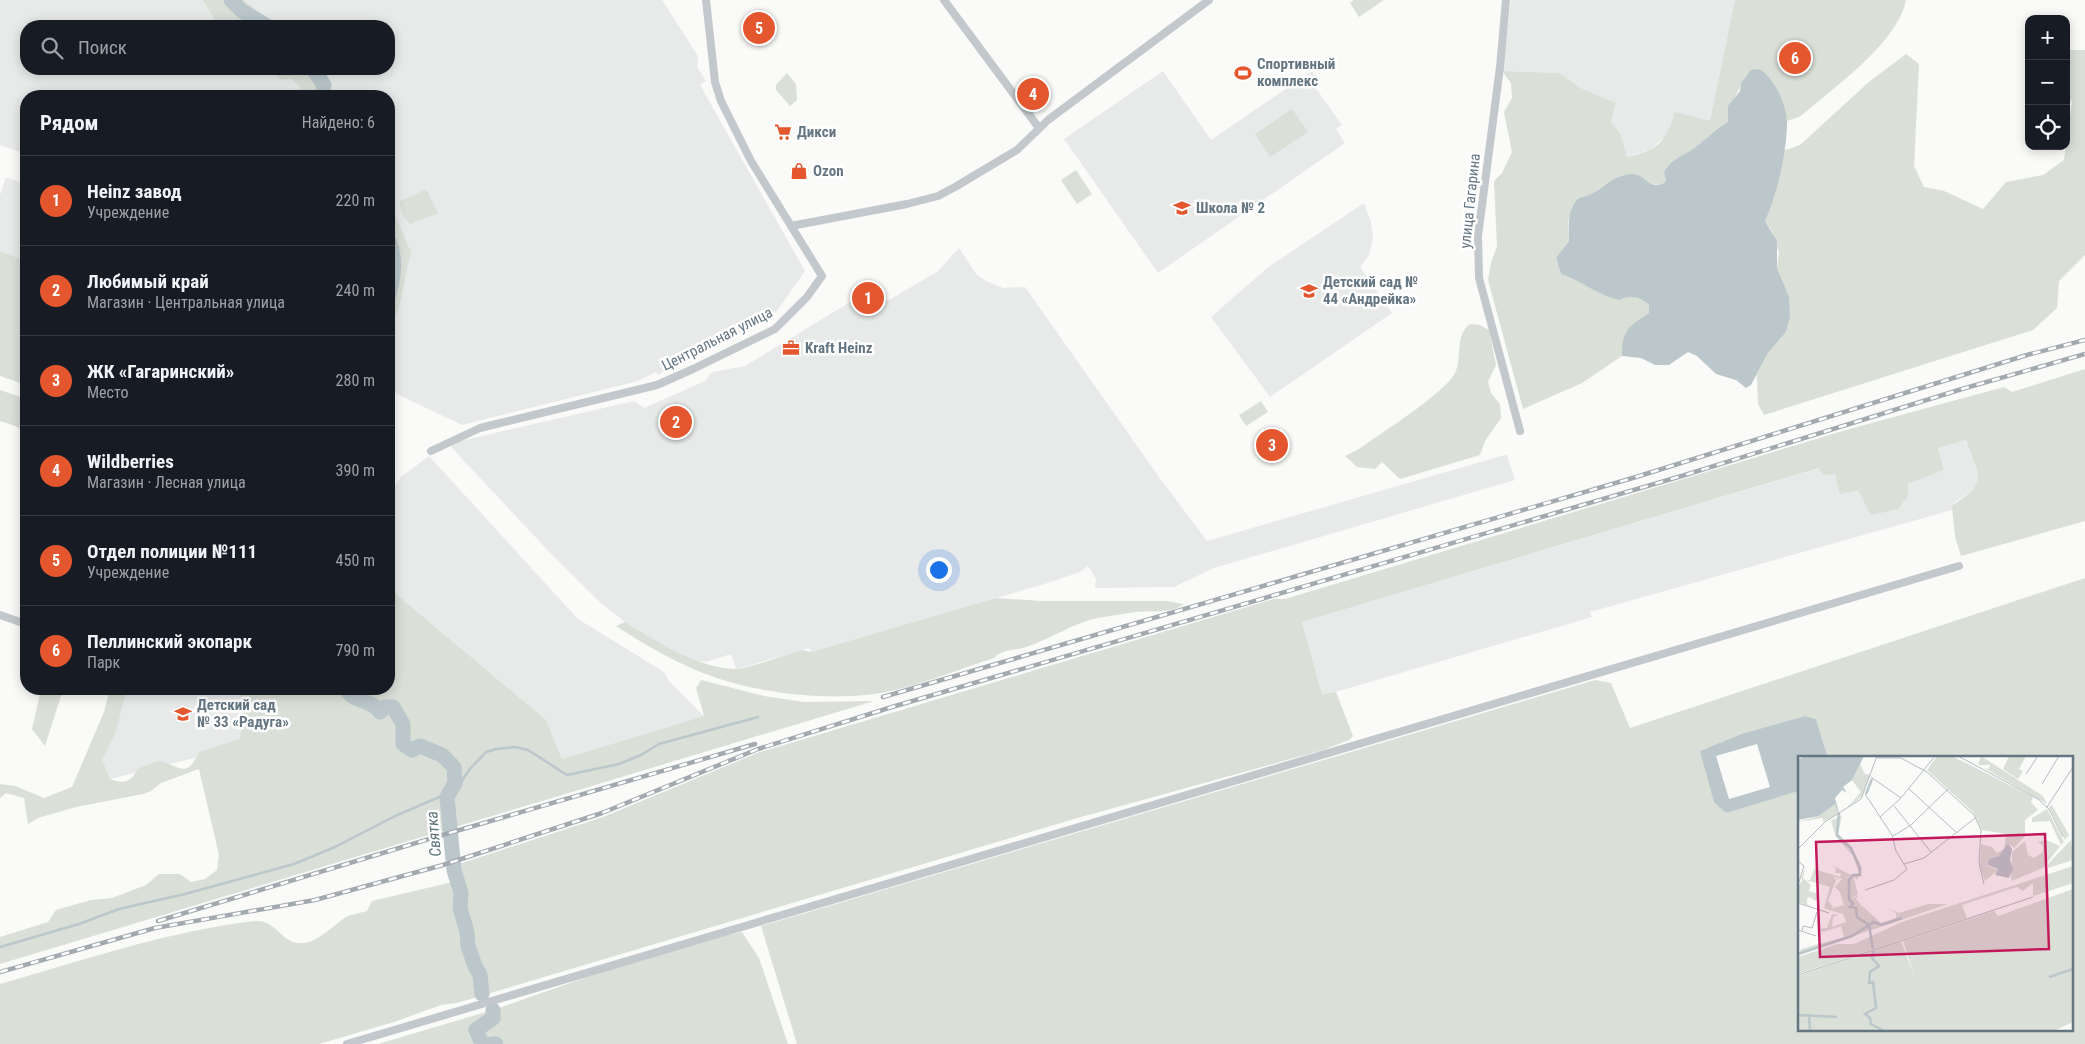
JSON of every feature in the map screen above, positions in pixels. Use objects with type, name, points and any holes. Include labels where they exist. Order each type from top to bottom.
[{"type":"street","name":"Центральная улица","points":[[430,451],[480,428],[657,385],[775,329],[807,297],[822,276],[751,161],[721,101],[715,82],[706,0]]},
{"type":"street","points":[[944,0],[1040,128]]},
{"type":"street","points":[[791,226],[938,196],[1017,150],[1040,128],[1121,64],[1209,0]]},
{"type":"street","name":"улица Гагарина","points":[[1506,0],[1500,67],[1478,236],[1480,278],[1520,431]]},
{"type":"street","points":[[347,1044],[1959,566]]},
{"type":"street","points":[[0,615],[20,622]]},
{"type":"shaded area","points":[[0,0],[203,0],[215,20],[20,20],[20,75],[276,75],[280,80],[291,79],[300,87],[300,90],[20,90],[20,152],[0,145]]},
{"type":"shaded area","points":[[203,0],[244,0],[269,20],[215,20]]},
{"type":"shaded area","points":[[244,0],[662,0],[698,56],[697,67],[706,81],[700,85],[805,271],[777,311],[721,344],[702,350],[658,375],[656,372],[638,381],[462,425],[395,392],[395,315],[398,312],[410,252],[395,216],[395,90],[330,90],[323,75],[395,75],[395,20],[269,20]]},
{"type":"shaded area","points":[[1354,0],[1384,0],[1359,17],[1350,3]]},
{"type":"shaded area","points":[[1511,0],[1735,0],[1710,122],[1670,133],[1649,150],[1627,157],[1620,133],[1611,122],[1616,103],[1581,88],[1559,73],[1502,71]]},
{"type":"shaded area","points":[[1735,0],[1906,0],[1901,16],[1878,48],[1801,116],[1787,121],[1775,85],[1759,69],[1746,76],[1728,110],[1730,115],[1728,122],[1714,130],[1698,146],[1672,163],[1664,172],[1666,181],[1656,185],[1636,175],[1622,177],[1607,184],[1572,207],[1568,222],[1569,241],[1556,258],[1561,274],[1571,276],[1611,298],[1630,296],[1646,301],[1649,305],[1649,313],[1638,321],[1630,331],[1624,343],[1622,356],[1582,383],[1523,409],[1488,280],[1497,246],[1494,181],[1502,173],[1512,152],[1504,112],[1512,98],[1511,83],[1502,71],[1559,73],[1581,88],[1616,103],[1611,122],[1620,133],[1627,157],[1637,155],[1646,152],[1659,143],[1668,130],[1675,112],[1710,121]]},
{"type":"shaded area","points":[[2070,50],[2085,50],[2085,255],[2059,281],[2057,308],[2033,330],[1764,415],[1758,404],[1757,374],[1768,353],[1786,332],[1790,317],[1784,286],[1777,268],[1779,252],[1773,233],[1765,221],[1775,193],[1783,151],[1800,145],[1870,81],[1906,54],[1919,64],[1914,166],[1924,187],[1944,191],[1983,209],[2006,182],[2043,175],[2064,160],[2065,150],[2070,150],[2072,102],[2070,99]]},
{"type":"shaded area","points":[[1759,69],[1770,78],[1779,92],[1787,122],[1787,134],[1777,186],[1765,221],[1777,241],[1777,268],[1789,297],[1790,317],[1786,332],[1768,353],[1751,385],[1746,388],[1736,380],[1716,374],[1697,356],[1688,352],[1669,365],[1655,365],[1641,358],[1622,356],[1625,335],[1631,326],[1649,313],[1649,305],[1643,300],[1635,298],[1627,297],[1620,300],[1613,298],[1561,274],[1556,258],[1569,241],[1570,213],[1579,198],[1592,193],[1609,182],[1631,174],[1641,176],[1656,185],[1666,181],[1664,172],[1672,163],[1728,122],[1728,106],[1740,91],[1741,83],[1751,70]]},
{"type":"shaded area","name":"Школа № 2","points":[[1163,71],[1211,140],[1312,71],[1320,83],[1315,87],[1342,125],[1336,129],[1345,143],[1158,273],[1064,139]]},
{"type":"shaded area","points":[[787,73],[796,84],[797,100],[790,106],[776,90],[776,85]]},
{"type":"shaded area","points":[[276,75],[323,75],[330,90],[300,90],[300,87],[291,79],[280,80]]},
{"type":"shaded area","points":[[1292,109],[1308,132],[1270,157],[1255,134]]},
{"type":"shaded area","points":[[1076,170],[1092,194],[1077,204],[1061,180]]},
{"type":"shaded area","points":[[6,177],[20,182],[20,259],[0,251],[0,195]]},
{"type":"shaded area","points":[[426,189],[438,213],[410,224],[403,216],[399,202]]},
{"type":"shaded area","name":"Детский сад № 44 «Андрейка»","points":[[1364,203],[1371,222],[1373,239],[1369,255],[1360,267],[1392,313],[1270,397],[1211,317],[1267,268]]},
{"type":"shaded area","points":[[395,216],[411,252],[398,312],[395,315]]},
{"type":"shaded area","points":[[959,248],[977,275],[986,281],[1003,288],[1025,287],[1159,477],[1207,541],[1505,455],[1507,455],[1515,480],[1214,568],[1174,587],[1095,588],[1096,579],[1088,566],[1080,572],[1051,582],[811,652],[809,648],[736,669],[731,654],[706,662],[694,660],[662,645],[625,622],[601,603],[554,557],[451,447],[456,442],[634,401],[644,408],[705,381],[712,372],[745,366],[878,285],[887,301],[937,272]]},
{"type":"shaded area","points":[[0,251],[20,259],[20,383],[0,376]]},
{"type":"shaded area","points":[[1470,324],[1480,325],[1489,330],[1496,365],[1488,382],[1491,393],[1500,404],[1501,418],[1485,441],[1480,455],[1400,479],[1382,462],[1375,469],[1357,467],[1345,456],[1359,449],[1411,413],[1449,381],[1457,367],[1462,334]]},
{"type":"shaded area","points":[[2085,369],[2085,521],[1961,556],[1955,537],[1952,506],[1973,490],[1977,482],[1978,473],[1966,440],[1938,448],[1944,470],[1908,484],[1908,496],[1898,509],[1871,515],[1858,490],[1840,494],[1835,474],[1823,475],[1819,468],[1302,622],[1322,695],[1336,692],[1353,736],[1349,740],[1323,750],[1074,819],[457,1003],[441,1005],[394,1022],[319,1044],[0,1044],[0,984],[158,939],[255,921],[263,921],[269,924],[290,941],[304,943],[321,936],[346,917],[367,911],[372,901],[461,880],[459,864],[603,817],[760,752],[1274,599],[1285,599],[1846,430],[2004,387],[2012,392]]},
{"type":"shaded area","points":[[0,390],[20,397],[20,430],[18,427],[0,421]]},
{"type":"shaded area","points":[[1261,401],[1268,412],[1246,426],[1239,415]]},
{"type":"shaded area","points":[[1966,440],[1978,474],[1977,482],[1973,490],[1955,502],[1952,510],[1590,612],[1592,617],[1322,696],[1302,622],[1820,468],[1835,473],[1857,490],[1908,484],[1944,470],[1938,448]]},
{"type":"shaded area","points":[[429,456],[578,619],[664,672],[669,681],[704,716],[562,759],[546,720],[395,593],[395,486],[401,477]]},
{"type":"shaded area","points":[[2085,578],[2085,1044],[797,1044],[761,926],[1595,680],[1611,683],[1630,728]]},
{"type":"shaded area","points":[[395,593],[546,720],[562,759],[704,716],[696,688],[701,680],[764,696],[804,702],[874,701],[0,964],[0,937],[48,922],[56,910],[91,900],[112,898],[146,885],[159,874],[180,874],[191,882],[205,879],[217,870],[219,855],[199,769],[161,783],[151,791],[143,794],[76,807],[38,818],[28,824],[24,798],[6,793],[0,798],[0,784],[15,786],[44,798],[72,787],[104,712],[108,695],[125,695],[116,731],[102,760],[110,779],[119,782],[129,780],[137,769],[158,761],[185,769],[190,766],[199,752],[240,739],[244,706],[241,695],[395,695]]},
{"type":"shaded area","points":[[996,598],[1041,601],[1167,601],[1184,604],[1173,609],[1135,612],[1089,620],[1035,644],[1005,651],[994,658],[927,681],[886,692],[845,696],[799,695],[733,683],[676,661],[616,626],[625,622],[692,659],[735,669],[802,650],[811,652]]},
{"type":"shaded area","points":[[40,695],[62,695],[45,746],[32,729]]},
{"type":"shaded area","name":"Детский сад № 33 «Радуга»","points":[[115,695],[249,695],[266,740],[86,785]]},
{"type":"shaded area","points":[[1805,716],[1816,719],[1827,756],[1798,756],[1798,791],[1726,813],[1714,802],[1700,751],[1741,734]],"holes":[[[1757,744],[1770,787],[1729,799],[1716,756]]]},
{"type":"shaded area","points":[[742,932],[759,958],[788,1044],[378,1044],[493,1010],[667,949]]},
{"type":"waterway","name":"Святка","points":[[231,0],[242,11],[257,20]]},
{"type":"waterway","name":"Святка","points":[[317,75],[324,85],[323,90]]},
{"type":"waterway","name":"Святка","points":[[351,695],[372,705],[380,712],[385,707],[393,707],[403,724],[403,744],[412,750],[420,746],[442,755],[454,767],[455,783],[447,797],[454,870],[461,893],[460,908],[467,932],[468,946],[480,975],[482,994]]},
{"type":"waterway","points":[[0,947],[79,924],[119,909],[185,894],[294,864],[335,847],[395,816],[456,790],[469,770],[486,752],[515,747],[528,750],[567,775],[619,764],[641,755],[659,744],[758,717]]},
{"type":"waterway","name":"Святка","points":[[482,1044],[476,1030],[493,1018],[493,1010]]},
{"type":"railway","points":[[883,697],[1636,477],[2027,355],[2085,340]]},
{"type":"railway","points":[[0,972],[155,928],[315,900],[443,865],[602,813],[758,749],[892,707],[1685,475],[1962,389],[2085,354]]},
{"type":"railway","points":[[158,921],[439,836],[755,744]]},
{"type":"place","name":"Отдел полиции №111","points":[[759,28]]},
{"type":"place","name":"Пеллинский экопарк","points":[[1795,58]]},
{"type":"place","name":"Спортивный комплекс","points":[[1243,73]]},
{"type":"place","name":"Wildberries","points":[[1033,94]]},
{"type":"place","name":"Дикси","points":[[783,132]]},
{"type":"place","name":"Ozon","points":[[799,171]]},
{"type":"place","name":"Школа № 2","points":[[1182,208]]},
{"type":"place","name":"Детский сад № 44 «Андрейка»","points":[[1309,291]]},
{"type":"place","name":"Heinz завод","points":[[868,298]]},
{"type":"place","name":"Kraft Heinz","points":[[791,348]]},
{"type":"place","name":"Любимый край","points":[[676,422]]},
{"type":"place","name":"ЖК «Гагаринский»","points":[[1272,445]]},
{"type":"place","name":"Детский сад № 33 «Радуга»","points":[[183,714]]}]
